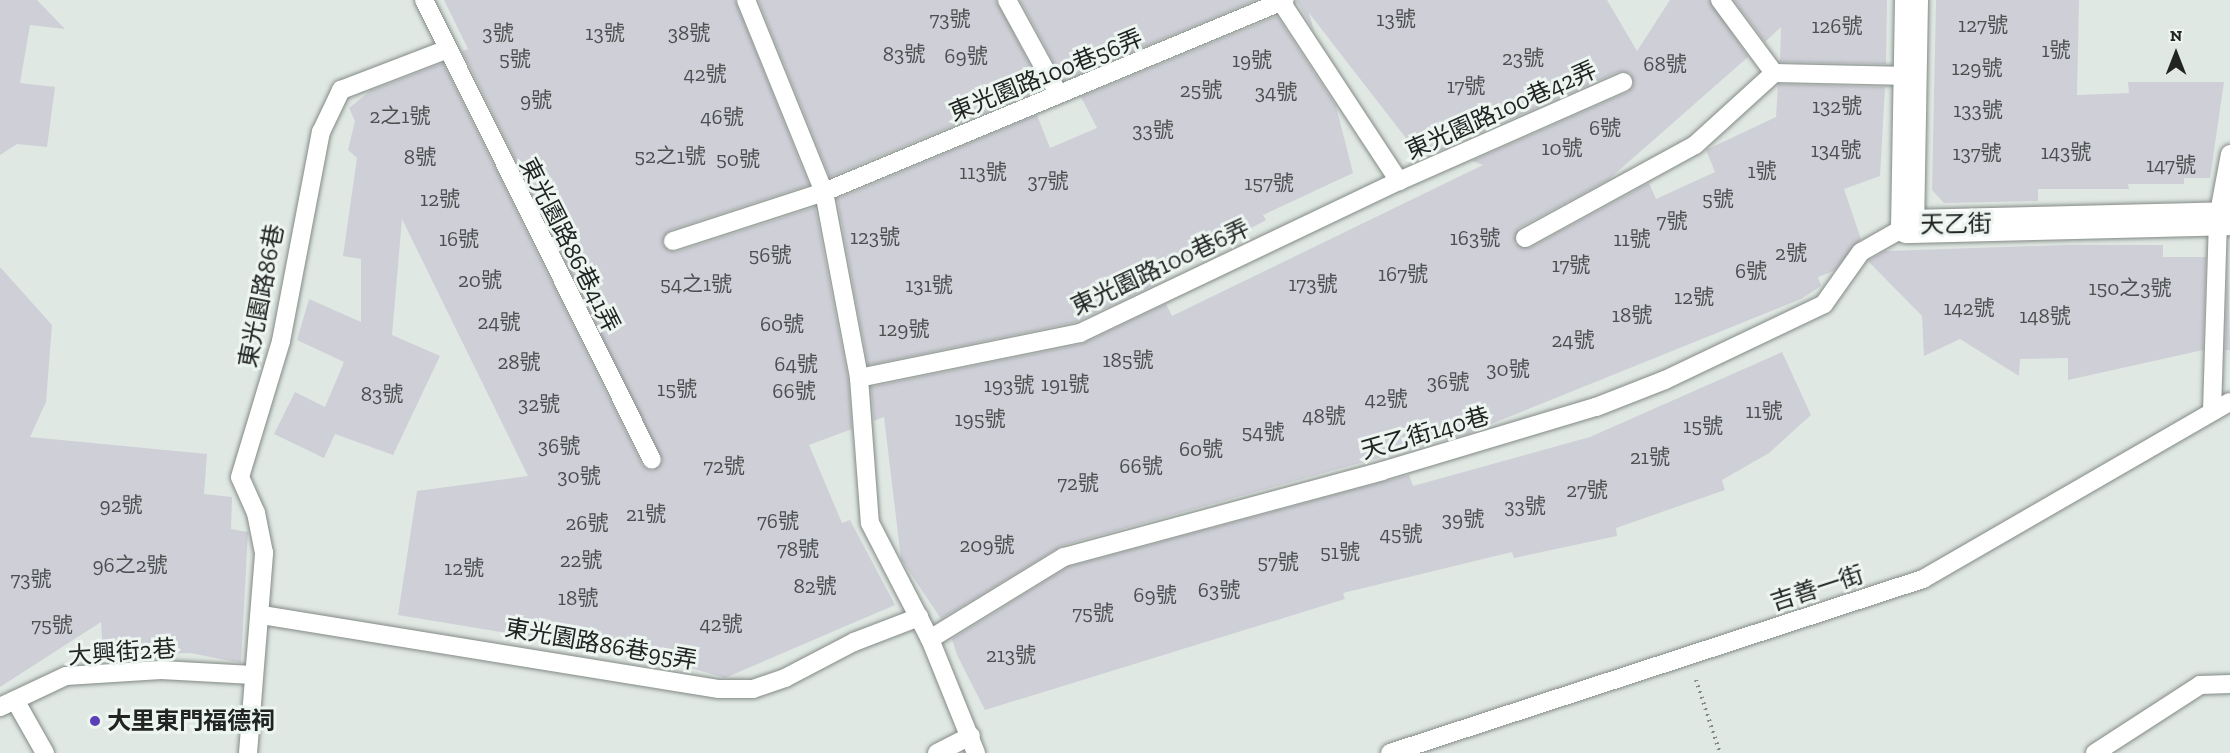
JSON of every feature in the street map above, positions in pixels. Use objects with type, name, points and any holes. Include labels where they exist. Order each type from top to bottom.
[{"type":"street","name":"天乙街","points":[[1911,0],[1907,226],[2224,218]]},
{"type":"lane","points":[[424,0],[445,50]]},
{"type":"lane","points":[[746,0],[824,192],[859,378],[870,523],[930,639],[974,745],[937,753]]},
{"type":"lane","points":[[1007,0],[1058,93]]},
{"type":"lane","points":[[1719,0],[1774,73]]},
{"type":"lane","name":"東光園路100巷56弄","points":[[673,241],[824,192],[1282,1]]},
{"type":"lane","name":"東光園路100巷42弄","points":[[1282,1],[1399,181],[1623,82]]},
{"type":"lane","name":"東光園路86巷41弄","points":[[445,50],[652,460]]},
{"type":"lane","name":"東光園路86巷","points":[[248,753],[253,675],[262,615],[264,553],[256,513],[240,477],[281,341],[321,132],[341,90],[445,50]]},
{"type":"lane","points":[[1525,238],[1695,145],[1774,73],[1910,76]]},
{"type":"lane","points":[[2212,411],[2230,154]]},
{"type":"lane","name":"東光園路100巷6弄","points":[[859,378],[1080,333],[1399,181]]},
{"type":"lane","name":"天乙街140巷","points":[[930,639],[1064,557],[1382,471],[1596,407],[1665,380],[1824,304],[1861,252],[1907,226]]},
{"type":"lane","name":"吉善一街","points":[[1390,753],[1923,579],[2230,402]]},
{"type":"lane","name":"東光園路86巷95弄","points":[[262,615],[719,689],[753,689],[785,678],[838,649],[919,617]]},
{"type":"lane","name":"大興街2巷","points":[[7,704],[66,676],[161,670],[253,675]]},
{"type":"lane","points":[[2095,753],[2200,685],[2230,684]]},
{"type":"lane","points":[[7,704],[45,753]]},
{"type":"path","points":[[1688,655],[1720,753]]},
{"type":"building","points":[[0,0],[37,0],[65,29],[30,25],[20,83],[55,87],[47,147],[17,144],[0,155]]},
{"type":"building","points":[[444,0],[735,0],[809,185],[670,230],[662,244],[676,252],[815,207],[848,379],[852,429],[809,445],[842,523],[850,520],[895,605],[725,678],[657,658],[398,615],[417,491],[528,476],[402,219],[392,335],[440,356],[393,455],[335,434],[324,458],[274,434],[295,392],[325,407],[344,362],[297,340],[309,299],[361,322],[361,259],[343,256],[357,158],[348,150],[355,121],[349,108],[370,91],[443,63],[642,465],[652,471],[663,461],[462,51],[468,49]]},
{"type":"building","points":[[758,0],[996,0],[1040,84],[1027,89],[1029,94],[830,177]]},
{"type":"building","points":[[1020,0],[1256,0],[1071,77],[1061,75]]},
{"type":"building","points":[[1296,0],[1607,0],[1637,51],[1670,0],[1709,0],[1748,57],[1608,180],[1519,228],[1515,244],[1530,248],[1649,183],[1656,199],[1715,172],[1706,150],[1776,117],[1778,84],[1885,87],[1880,176],[1844,189],[1861,239],[1834,271],[1818,277],[1821,286],[1801,299],[1469,433],[1061,546],[941,619],[901,559],[884,417],[874,421],[871,387],[1082,344],[1166,304],[1172,316],[1483,165],[1472,161],[1628,92],[1634,84],[1630,73],[1618,72],[1439,151],[1409,142],[1309,13],[1314,31]]},
{"type":"building","points":[[1734,0],[1887,0],[1886,64],[1780,62],[1781,27],[1765,42]]},
{"type":"building","points":[[1936,0],[2079,0],[2077,95],[2129,93],[2128,82],[2224,82],[2210,178],[2184,178],[2184,184],[2128,184],[2129,189],[2038,189],[2038,201],[1944,203],[1932,190]]},
{"type":"building","points":[[1277,16],[1336,106],[1353,173],[1263,215],[1266,220],[1154,280],[1156,284],[1076,322],[868,365],[837,199],[1037,115],[1050,148],[1097,128],[1081,97]]},
{"type":"building","points":[[2066,245],[2163,245],[2163,257],[2206,257],[2203,350],[2068,380],[2068,358],[2020,359],[2019,376],[1960,339],[1924,356],[1922,316],[1868,261],[1885,251]]},
{"type":"building","points":[[2228,257],[2230,350],[2225,350]]},
{"type":"building","points":[[0,267],[52,325],[46,402],[30,437],[207,454],[204,494],[232,497],[231,529],[248,532],[241,663],[190,653],[103,656],[101,622],[0,687]]},
{"type":"building","points":[[1782,352],[1811,415],[1769,453],[1722,480],[1725,490],[1616,528],[1617,536],[1514,558],[1512,552],[1343,593],[1345,599],[985,710],[957,655],[952,639],[1068,567],[1409,475],[1413,486],[1590,437]]},
{"type":"place","name":"大里東門福德祠","points":[[95,721]]}]
